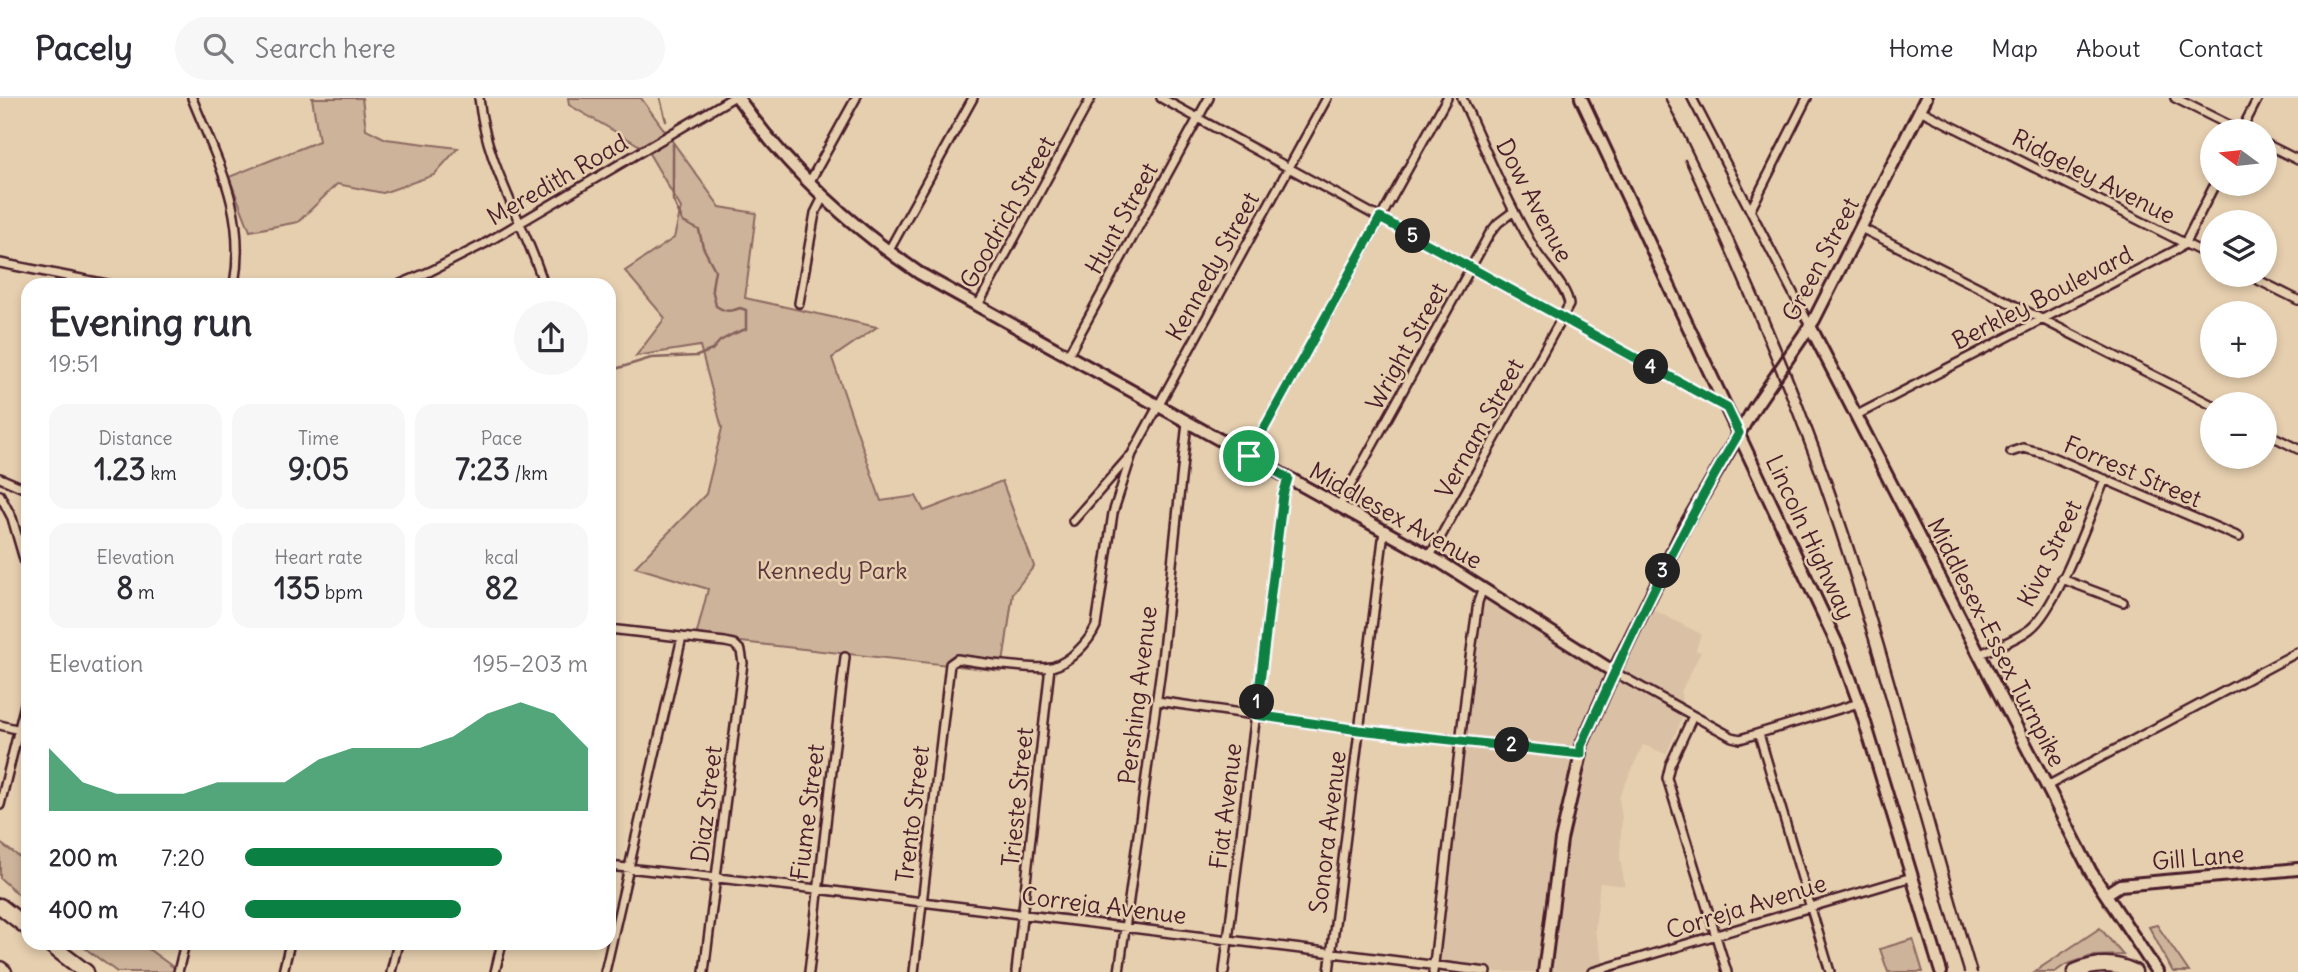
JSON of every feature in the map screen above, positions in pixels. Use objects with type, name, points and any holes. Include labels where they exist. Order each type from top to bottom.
[{"type":"highway","points":[[0,906],[21,922]]},
{"type":"highway","points":[[57,950],[86,972]]},
{"type":"highway","points":[[2075,972],[2101,964],[2117,965],[2134,972]]},
{"type":"street","points":[[191,98],[227,183],[238,232],[235,278]]},
{"type":"street","points":[[479,98],[490,154],[542,278]]},
{"type":"street","name":"Meredith Road","points":[[414,278],[519,224],[732,98]]},
{"type":"street","name":"Middlesex Avenue","points":[[738,98],[809,183],[888,252],[977,307],[1430,556],[1584,655],[1693,716],[1735,738],[1759,734],[1859,703]]},
{"type":"street","points":[[809,183],[856,98]]},
{"type":"street","points":[[888,252],[973,98]]},
{"type":"street","name":"Goodrich Street","points":[[977,307],[1091,98]]},
{"type":"street","points":[[1161,98],[1727,408]]},
{"type":"street","name":"Hunt Street","points":[[1067,357],[1209,98]]},
{"type":"street","name":"Kennedy Street","points":[[1051,667],[1077,651],[1093,633],[1113,513],[1132,454],[1327,98]]},
{"type":"street","points":[[1249,456],[1447,98]]},
{"type":"street","name":"Dow Avenue","points":[[1462,98],[1514,211],[1536,251],[1568,297],[1569,305],[1562,318]]},
{"type":"street","name":"Lincoln Highway","points":[[1581,98],[1832,631],[1859,703],[1941,972]]},
{"type":"street","points":[[1692,98],[1810,326]]},
{"type":"street","points":[[1751,209],[1807,98]]},
{"type":"street","name":"Green Street","points":[[1544,972],[1561,840],[1581,746],[1685,526],[1739,433],[1810,326],[1926,98]]},
{"type":"street","points":[[2175,98],[2217,119]]},
{"type":"street","points":[[2247,119],[2258,98]]},
{"type":"street","name":"Ridgeley Avenue","points":[[1920,110],[2200,251]]},
{"type":"street","points":[[2277,150],[2298,160]]},
{"type":"street","points":[[2185,243],[2209,196]]},
{"type":"street","points":[[799,303],[815,213],[823,197]]},
{"type":"street","name":"Wright Street","points":[[1339,506],[1494,227],[1514,211]]},
{"type":"street","points":[[1861,228],[2200,399]]},
{"type":"street","name":"Berkley Boulevard","points":[[1857,415],[2185,243]]},
{"type":"street","points":[[0,263],[76,278]]},
{"type":"street","points":[[2272,287],[2298,300]]},
{"type":"street","name":"Vernam Street","points":[[1430,556],[1562,318]]},
{"type":"street","name":"Middlesex-Essex Turnpike","points":[[1810,326],[2091,872],[2157,972]]},
{"type":"street","name":"Pershing Avenue","points":[[1119,972],[1157,701],[1187,422]]},
{"type":"street","points":[[2277,438],[2298,449]]},
{"type":"street","name":"Forrest Street","points":[[2011,452],[2023,449],[2037,451],[2239,537]]},
{"type":"street","name":"Kennedy Street","points":[[1073,521],[1132,454]]},
{"type":"street","points":[[0,478],[21,486]]},
{"type":"street","name":"Fiat Avenue","points":[[1224,972],[1283,495],[1288,478]]},
{"type":"street","name":"Kiva Street","points":[[1981,654],[2033,626],[2049,607],[2105,479]]},
{"type":"street","points":[[0,495],[12,518],[21,549]]},
{"type":"street","name":"Sonora Avenue","points":[[1329,972],[1384,531]]},
{"type":"street","points":[[2062,579],[2123,602]]},
{"type":"street","points":[[1433,969],[1478,602],[1483,588]]},
{"type":"street","points":[[616,630],[682,637],[616,923]]},
{"type":"street","name":"Diaz Street","points":[[682,637],[734,644],[741,651],[743,663],[704,972]]},
{"type":"street","points":[[2047,786],[2298,652]]},
{"type":"street","name":"Fiume Street","points":[[809,972],[845,657]]},
{"type":"street","name":"Trento Street","points":[[914,972],[949,667],[957,659],[1051,667]]},
{"type":"street","name":"Trieste Street","points":[[1016,972],[1051,667]]},
{"type":"street","points":[[1157,701],[1359,730],[1581,754]]},
{"type":"street","points":[[1693,716],[1670,765],[1667,778],[1727,972]]},
{"type":"street","points":[[0,805],[21,719]]},
{"type":"street","points":[[0,725],[21,731]]},
{"type":"street","points":[[1759,734],[1830,972]]},
{"type":"street","name":"Correja Avenue","points":[[616,867],[1125,927],[1433,969],[1487,972]]},
{"type":"street","name":"Gill Lane","points":[[2106,894],[2120,885],[2298,869]]},
{"type":"street","name":"Correja Avenue","points":[[1592,972],[1614,969],[1717,934],[1912,877]]},
{"type":"street","points":[[178,972],[183,950]]},
{"type":"street","points":[[284,972],[289,950]]},
{"type":"street","points":[[391,972],[396,950]]},
{"type":"street","points":[[495,972],[500,950]]},
{"type":"street","points":[[605,972],[610,950]]},
{"type":"shaded area","points":[[1483,588],[1614,672],[1646,606],[1701,634],[1696,650],[1701,652],[1681,692],[1683,717],[1666,754],[1643,745],[1619,798],[1622,817],[1620,858],[1625,886],[1600,883],[1595,931],[1606,972],[1478,972],[1433,966],[1460,741]]},
{"type":"green space","points":[[312,98],[362,98],[366,129],[386,139],[458,148],[434,175],[383,193],[337,184],[298,222],[250,231],[229,177],[319,141]]},
{"type":"green space","name":"Kennedy Park","points":[[568,98],[641,98],[720,207],[756,213],[745,298],[877,327],[832,358],[881,501],[916,496],[924,511],[1002,481],[1034,566],[1013,593],[1002,671],[696,637],[708,589],[635,567],[706,494],[722,428],[700,346],[636,356],[665,318],[625,271],[674,238],[681,208],[647,150],[569,105]]},
{"type":"green space","points":[[0,843],[21,858],[21,897],[0,878]]},
{"type":"green space","points":[[2157,925],[2189,972],[2173,972],[2149,927]]},
{"type":"green space","points":[[2100,928],[2123,955],[2092,956],[2065,965],[2055,972],[2034,972]]},
{"type":"green space","points":[[1913,939],[1923,972],[1888,972],[1880,949]]},
{"type":"green space","points":[[87,950],[150,950],[180,972],[117,972]]},
{"type":"waterway","points":[[660,98],[666,121]]},
{"type":"waterway","points":[[616,369],[651,358],[697,356],[746,329],[746,310],[740,308],[728,311],[716,306],[712,288],[715,270],[703,247],[699,230],[683,222],[673,200],[673,144]]},
{"type":"railway","points":[[1665,98],[1756,289],[1833,486],[1890,667],[1977,972]]},
{"type":"railway","points":[[1685,160],[1756,321],[1819,484],[1877,666],[1964,972]]},
{"type":"route","points":[[1380,218],[1727,408],[1739,433],[1685,526],[1618,663],[1581,746],[1581,754],[1359,730],[1256,715],[1283,495],[1288,478],[1249,456],[1380,218]]}]
